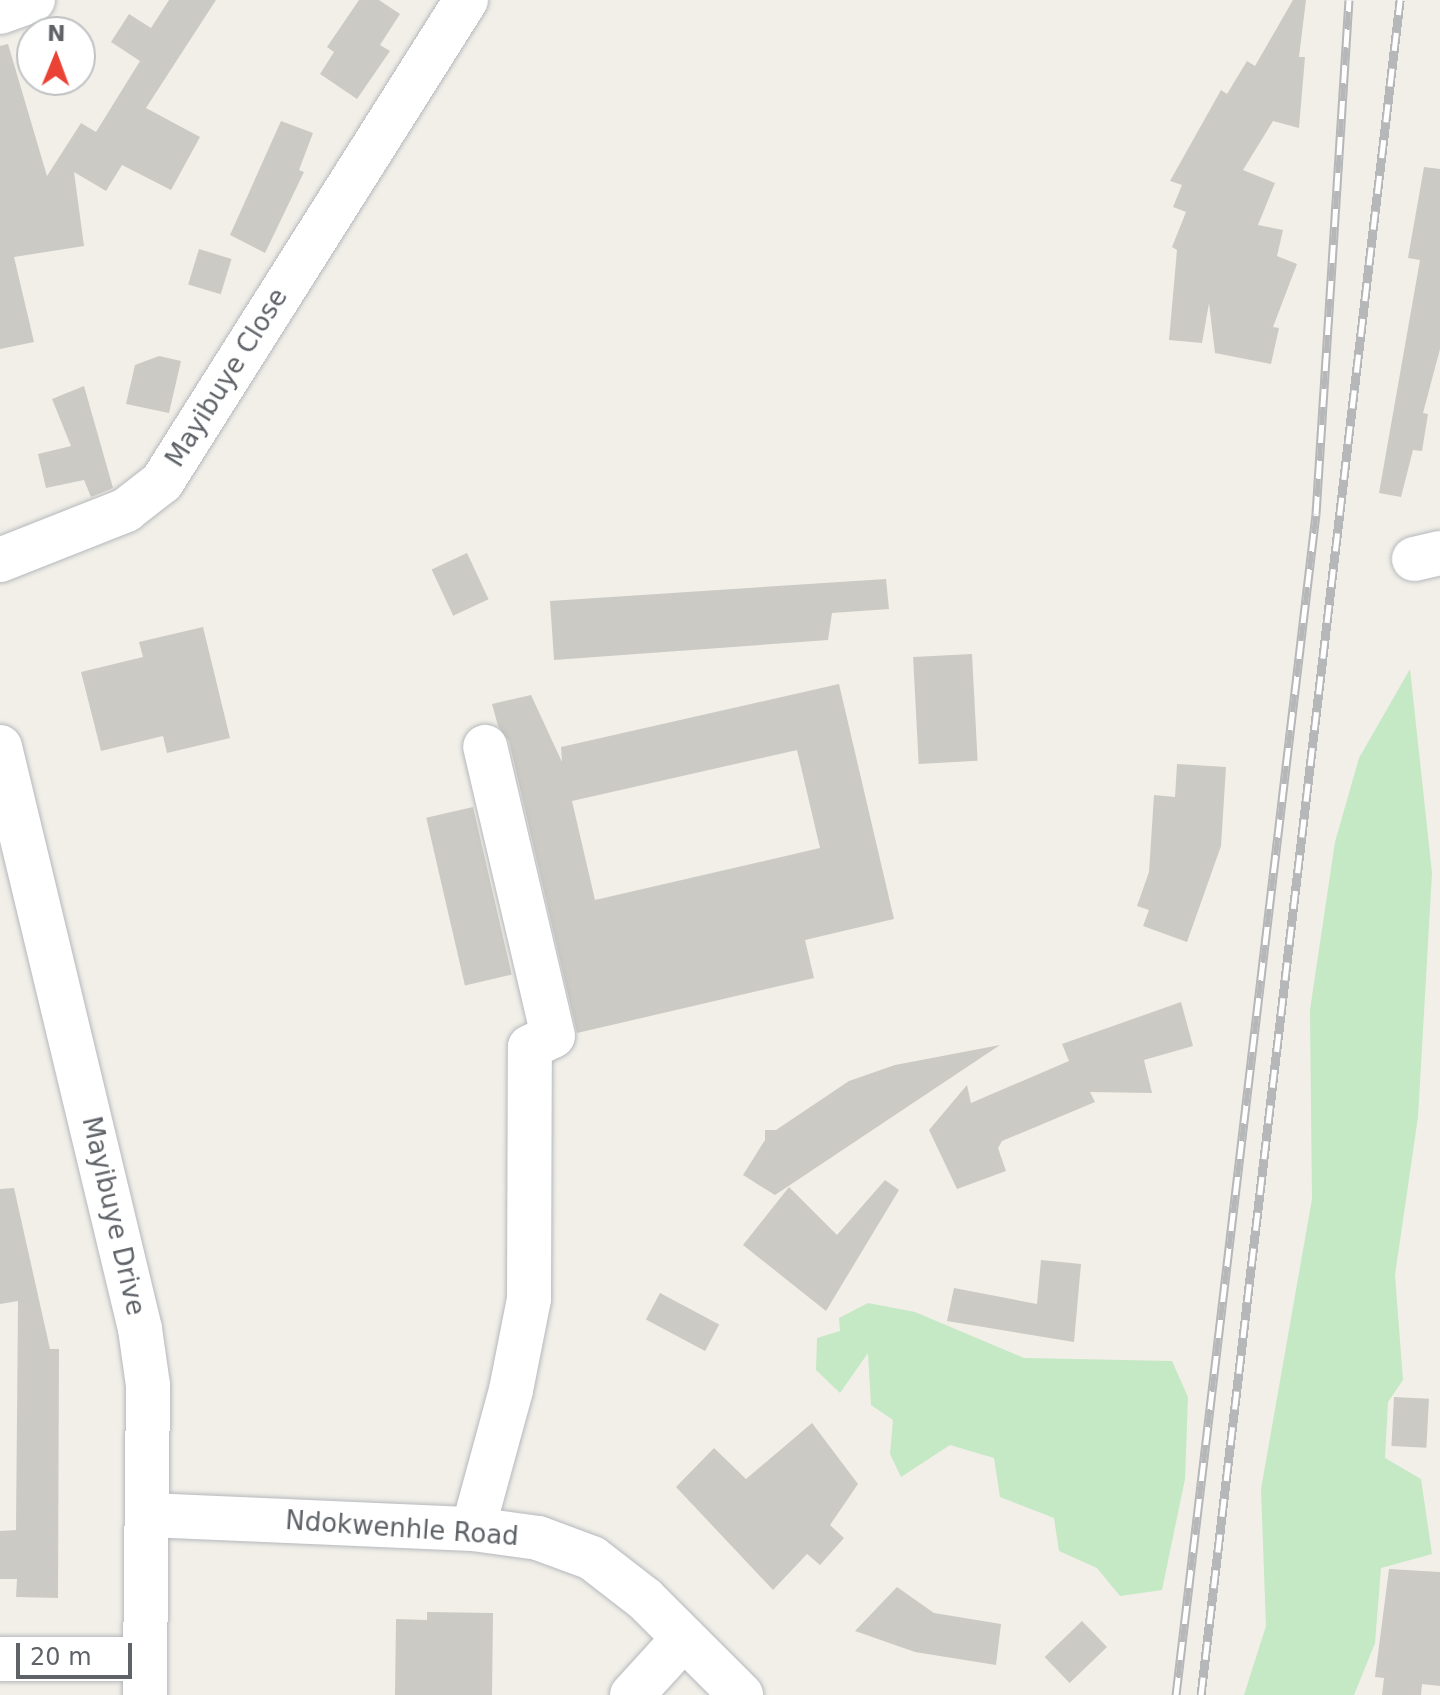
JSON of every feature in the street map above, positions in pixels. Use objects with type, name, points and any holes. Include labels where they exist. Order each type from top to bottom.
[{"type":"street","points":[[0,12],[33,0]]},
{"type":"street","name":"Mayibuye Close","points":[[0,560],[126,510],[162,482],[335,200],[466,0]]},
{"type":"street","name":"Mayibuye Drive","points":[[0,747],[140,1329],[148,1385],[145,1677]]},
{"type":"street","points":[[473,1529],[511,1390],[529,1299],[530,1047],[553,1036],[485,747]]},
{"type":"street","name":"Ndokwenhle Road","points":[[149,1515],[473,1529],[538,1538],[592,1558],[645,1599],[741,1695]]},
{"type":"street","points":[[632,1695],[684,1638]]},
{"type":"street","points":[[0,1659],[145,1677]]},
{"type":"green space","points":[[1410,669],[1432,873],[1418,1117],[1395,1275],[1403,1380],[1388,1402],[1385,1458],[1421,1479],[1432,1554],[1381,1568],[1375,1643],[1354,1695],[1244,1695],[1266,1626],[1261,1489],[1312,1199],[1310,1010],[1335,842],[1359,758]]},
{"type":"green space","points":[[868,1303],[915,1312],[1024,1358],[1172,1361],[1188,1397],[1185,1479],[1162,1590],[1120,1596],[1097,1568],[1059,1551],[1054,1518],[1000,1497],[994,1458],[950,1445],[901,1477],[890,1454],[893,1420],[871,1405],[868,1353],[840,1393],[816,1370],[817,1338],[840,1331],[839,1318]]},
{"type":"building","points":[[169,0],[216,0],[146,108],[200,137],[171,190],[122,165],[106,191],[74,172],[84,246],[14,257],[34,342],[0,349],[0,46],[8,44],[16,71],[16,96],[23,96],[47,176],[81,123],[96,132],[140,61],[111,42],[129,14],[151,28]]},
{"type":"building","points":[[359,0],[379,0],[400,14],[380,45],[390,51],[357,99],[320,74],[334,52],[327,47]]},
{"type":"building","points":[[1293,0],[1306,0],[1299,57],[1305,57],[1299,128],[1273,121],[1243,170],[1275,183],[1258,225],[1283,230],[1277,256],[1297,264],[1273,327],[1279,328],[1271,364],[1215,353],[1209,303],[1202,343],[1169,340],[1177,250],[1172,247],[1186,212],[1173,207],[1182,185],[1170,181],[1221,90],[1227,94],[1247,61],[1255,66]]},
{"type":"building","points":[[281,121],[313,133],[299,170],[304,172],[265,253],[230,235]]},
{"type":"building","points":[[1424,167],[1440,169],[1440,349],[1423,413],[1428,414],[1422,451],[1413,450],[1401,497],[1379,493],[1420,260],[1408,258]]},
{"type":"building","points":[[199,249],[232,259],[221,294],[188,284]]},
{"type":"building","points":[[159,356],[181,361],[169,413],[126,404],[135,365]]},
{"type":"building","points":[[84,386],[113,488],[91,497],[84,480],[46,488],[38,454],[71,446],[52,399]]},
{"type":"building","points":[[467,553],[489,599],[453,616],[432,569]]},
{"type":"building","points":[[886,579],[889,609],[832,613],[828,640],[554,660],[550,601]]},
{"type":"building","points":[[203,627],[230,738],[167,753],[163,736],[101,751],[81,672],[143,657],[139,642]]},
{"type":"building","points":[[972,654],[978,761],[919,764],[913,657]]},
{"type":"building","points":[[839,684],[894,919],[805,940],[814,978],[577,1033],[509,741],[498,726],[492,704],[531,695],[562,762],[561,747]],"holes":[[[797,750],[820,848],[595,900],[572,801]]]},
{"type":"building","points":[[1177,764],[1226,767],[1221,846],[1187,942],[1143,926],[1149,910],[1137,906],[1149,872],[1154,795],[1175,797]]},
{"type":"building","points":[[473,807],[512,975],[465,985],[426,818]]},
{"type":"building","points":[[1181,1002],[1193,1046],[1144,1060],[1152,1093],[1090,1092],[1095,1102],[1002,1141],[998,1148],[1006,1171],[957,1189],[929,1130],[967,1085],[971,1103],[1069,1061],[1062,1044]]},
{"type":"building","points":[[1000,1045],[775,1195],[743,1175],[765,1140],[765,1130],[776,1130],[849,1081],[895,1065]]},
{"type":"building","points":[[885,1180],[899,1190],[826,1311],[743,1245],[789,1187],[837,1235]]},
{"type":"building","points":[[14,1188],[50,1349],[59,1349],[58,1598],[16,1597],[17,1579],[0,1579],[0,1531],[16,1530],[18,1301],[0,1304],[0,1189]]},
{"type":"building","points":[[1041,1260],[1081,1264],[1074,1342],[947,1321],[954,1288],[1037,1304]]},
{"type":"building","points":[[660,1293],[719,1324],[705,1351],[646,1319]]},
{"type":"building","points":[[1394,1397],[1429,1399],[1426,1448],[1391,1446]]},
{"type":"building","points":[[812,1423],[858,1484],[830,1525],[844,1538],[820,1565],[807,1554],[773,1590],[676,1487],[714,1448],[746,1479]]},
{"type":"building","points":[[1389,1569],[1440,1572],[1440,1686],[1422,1684],[1421,1695],[1382,1695],[1384,1678],[1375,1677]]},
{"type":"building","points":[[897,1587],[934,1613],[1001,1624],[996,1665],[915,1652],[855,1631]]},
{"type":"building","points":[[427,1612],[493,1613],[492,1695],[395,1695],[396,1619],[427,1620]]},
{"type":"building","points":[[1082,1621],[1107,1647],[1070,1683],[1045,1657]]},
{"type":"railway","points":[[1176,1695],[1316,514],[1349,0]]},
{"type":"railway","points":[[1201,1695],[1400,0]]}]
